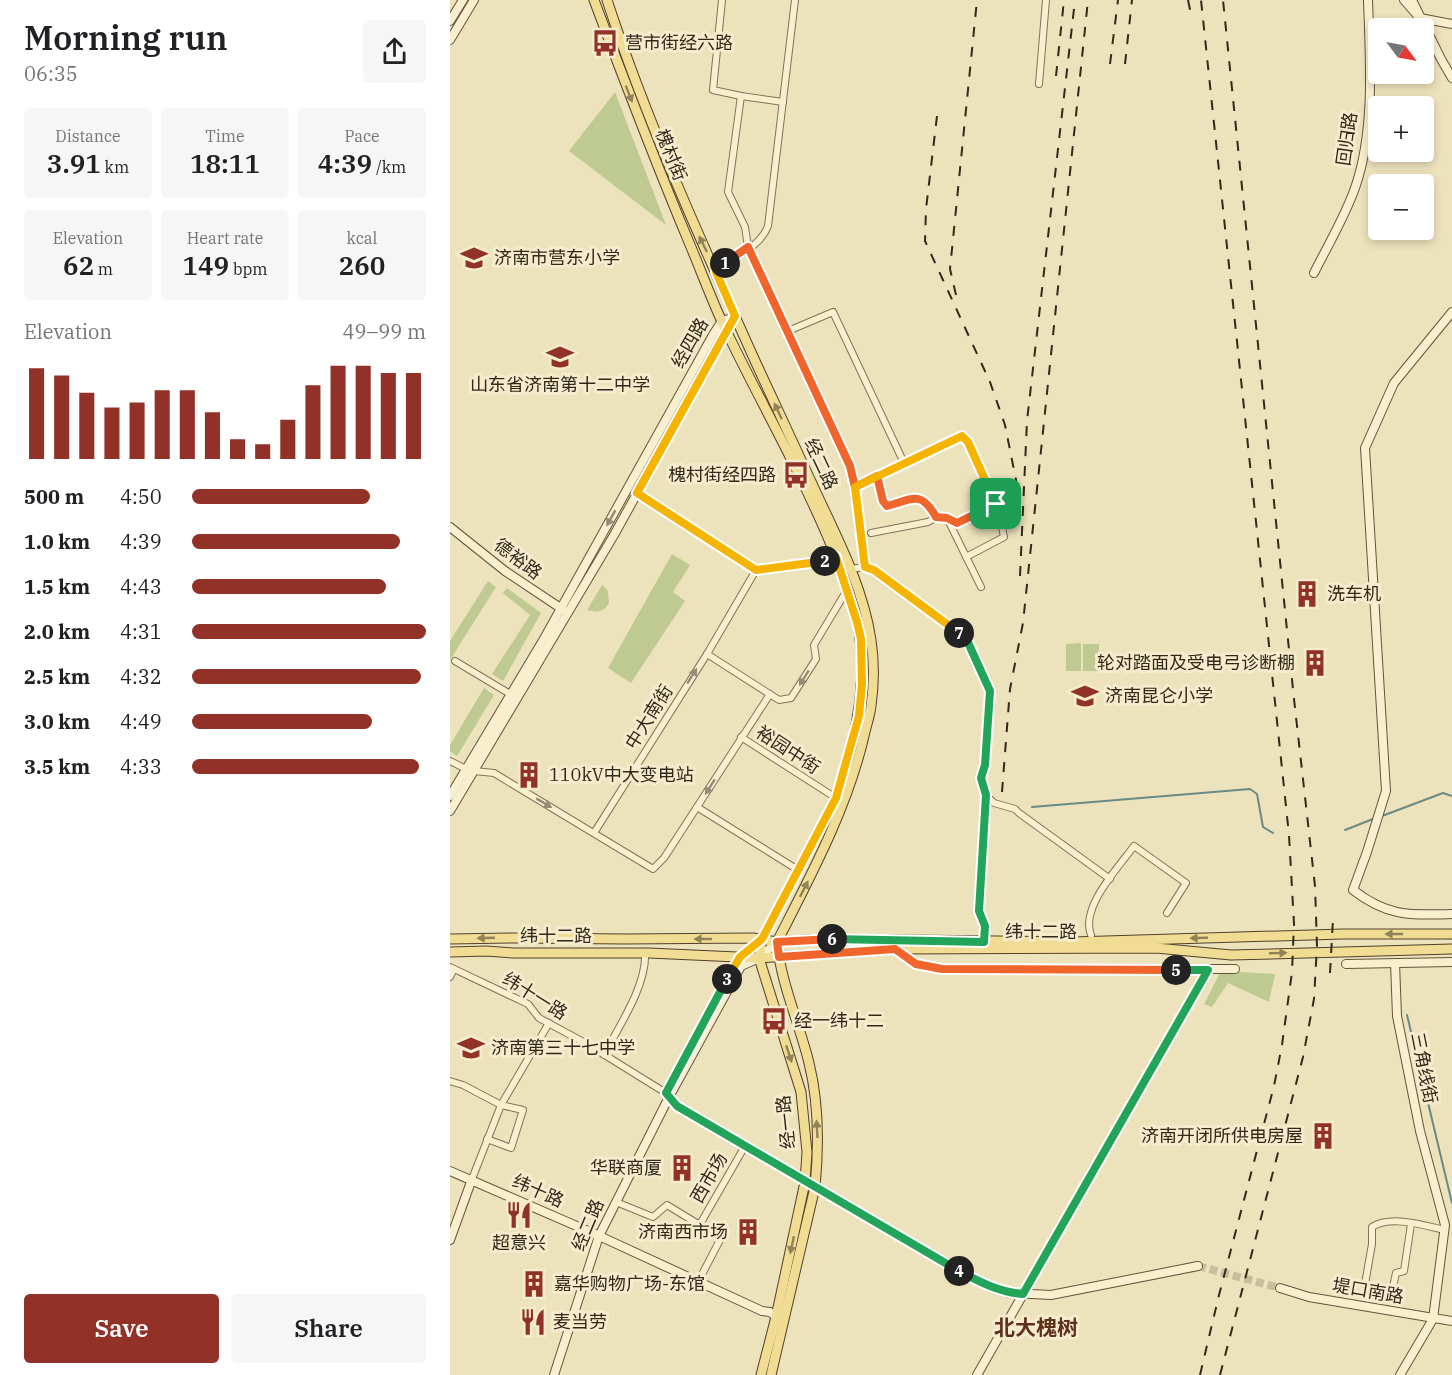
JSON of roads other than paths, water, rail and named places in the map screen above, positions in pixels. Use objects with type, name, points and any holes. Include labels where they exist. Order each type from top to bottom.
[{"type":"main road","name":"槐村街","points":[[594,0],[652,152],[722,321]]},
{"type":"main road","name":"槐村街","points":[[607,0],[659,143],[685,207],[735,316]]},
{"type":"main road","name":"经二路","points":[[735,316],[840,544],[860,599],[873,650],[871,706],[856,770],[830,838],[777,942]]},
{"type":"main road","name":"经二路","points":[[722,321],[796,468],[836,557],[861,639],[862,684],[859,716],[836,798],[762,939]]},
{"type":"main road","name":"纬十二路","points":[[450,939],[1072,942],[1343,934],[1452,934]]},
{"type":"main road","name":"经一路","points":[[761,1375],[805,1182],[807,1152],[801,1092],[759,958],[762,939]]},
{"type":"main road","name":"经一路","points":[[771,1375],[815,1187],[818,1161],[815,1096],[809,1062],[786,991],[777,942]]},
{"type":"main road","name":"纬十二路","points":[[450,952],[645,953],[759,958],[895,949],[1156,948],[1231,955],[1452,949]]},
{"type":"street","points":[[450,21],[463,0]]},
{"type":"street","points":[[450,40],[474,0]]},
{"type":"street","points":[[722,0],[713,90],[783,102]]},
{"type":"street","points":[[716,272],[748,247],[764,238],[768,226],[795,0]]},
{"type":"street","points":[[1039,84],[1046,0]]},
{"type":"street","name":"回归路","points":[[1314,273],[1356,185],[1363,157],[1370,76],[1368,0]]},
{"type":"street","points":[[1404,0],[1420,18]]},
{"type":"street","points":[[1412,0],[1420,18]]},
{"type":"street","points":[[1434,21],[1452,24]]},
{"type":"street","points":[[1434,44],[1452,78]]},
{"type":"street","points":[[741,96],[728,192],[744,227],[748,247],[850,466],[855,487],[865,567]]},
{"type":"street","points":[[788,332],[833,312],[904,463]]},
{"type":"street","points":[[1452,312],[1394,383],[1365,448],[1386,791],[1353,890],[1368,902],[1402,915],[1452,914]]},
{"type":"street","name":"经四路","points":[[450,811],[510,694],[564,611],[722,321],[735,316]]},
{"type":"street","name":"经四路","points":[[450,796],[470,770],[637,493],[735,316]]},
{"type":"street","points":[[855,487],[962,436],[968,442],[996,504],[1003,525],[1004,537],[966,557]]},
{"type":"street","points":[[877,476],[883,501],[887,506],[917,498],[929,504],[936,517]]},
{"type":"street","points":[[637,493],[756,570],[826,561],[831,557],[836,557]]},
{"type":"street","points":[[871,533],[928,522],[936,517],[947,518],[957,523],[996,504]]},
{"type":"street","points":[[947,518],[981,587]]},
{"type":"street","name":"德裕路","points":[[450,527],[505,572],[564,611]]},
{"type":"street","points":[[849,569],[865,567],[874,570],[966,638],[990,691],[985,765],[981,778],[986,795],[979,911],[985,926],[984,942]]},
{"type":"street","name":"中大南街","points":[[594,832],[756,570]]},
{"type":"street","points":[[706,654],[779,700],[791,698],[816,659],[814,645],[847,590]]},
{"type":"street","points":[[455,661],[510,694]]},
{"type":"street","name":"裕园中街","points":[[770,694],[741,737],[836,798]]},
{"type":"street","points":[[450,760],[470,770],[494,773],[653,869],[664,858],[741,737]]},
{"type":"street","points":[[986,795],[994,803],[1015,809],[1110,879]]},
{"type":"street","points":[[697,807],[798,870]]},
{"type":"street","points":[[1091,935],[1090,911],[1134,846],[1186,884],[1167,913]]},
{"type":"street","name":"经二路","points":[[549,1375],[597,1235],[740,957],[762,939]]},
{"type":"street","name":"经二路","points":[[554,1375],[597,1235],[616,1202],[667,1095],[741,966],[759,958],[777,942]]},
{"type":"street","points":[[895,949],[916,964],[942,969],[1235,969]]},
{"type":"street","points":[[604,1055],[632,1001],[645,963],[645,953]]},
{"type":"street","points":[[1346,964],[1452,962]]},
{"type":"street","name":"三角线街","points":[[1395,963],[1397,1016],[1420,1131],[1445,1225],[1433,1319]]},
{"type":"street","points":[[450,977],[452,968]]},
{"type":"street","name":"纬十一路","points":[[452,968],[528,1004],[539,1018],[604,1055],[667,1095],[677,1106],[815,1187]]},
{"type":"street","points":[[977,1375],[1208,970]]},
{"type":"street","points":[[450,1240],[501,1105],[549,1023]]},
{"type":"street","points":[[450,1081],[463,1085],[501,1105],[524,1110],[512,1148],[487,1139]]},
{"type":"street","name":"西市场","points":[[699,1226],[745,1146]]},
{"type":"street","name":"纬十路","points":[[450,1171],[770,1312],[776,1317]]},
{"type":"street","points":[[815,1187],[980,1282],[1008,1293],[1051,1295],[1198,1266]]},
{"type":"street","name":"西市场","points":[[616,1202],[653,1218],[667,1205],[721,1238],[698,1281]]},
{"type":"street","points":[[1365,1284],[1372,1244],[1372,1227],[1378,1224],[1411,1224],[1445,1230]]},
{"type":"street","points":[[1393,1287],[1396,1273],[1404,1270],[1411,1224]]},
{"type":"street","name":"堤口南路","points":[[1280,1288],[1309,1297],[1452,1321]]},
{"type":"street","points":[[1400,1375],[1433,1319]]},
{"type":"waterway","points":[[1032,807],[1250,789],[1257,794],[1263,827],[1273,833]]},
{"type":"waterway","points":[[1382,816],[1443,793],[1452,796]]},
{"type":"waterway","points":[[1345,830],[1373,819]]},
{"type":"waterway","points":[[1407,1015],[1452,1203]]},
{"type":"tunnel","points":[[1198,1266],[1280,1288]]},
{"type":"railway","points":[[956,295],[950,269],[977,0]]},
{"type":"railway","points":[[1056,76],[1064,0]]},
{"type":"railway","points":[[1020,576],[1027,421],[1075,0]]},
{"type":"railway","points":[[1002,792],[1010,689],[1023,623],[1088,0]]},
{"type":"railway","points":[[1110,64],[1118,0]]},
{"type":"railway","points":[[1125,64],[1132,0]]},
{"type":"railway","points":[[1188,0],[1192,19]]},
{"type":"railway","points":[[1200,1375],[1274,1086],[1292,972],[1294,924],[1289,835],[1201,0]]},
{"type":"railway","points":[[1220,1375],[1303,1057],[1314,999],[1317,946],[1315,886],[1223,0]]},
{"type":"railway","points":[[937,116],[926,209],[925,241],[990,382],[1005,425],[1018,490]]},
{"type":"railway","points":[[1330,973],[1333,919]]},
{"type":"place","name":"营市街经六路","points":[[605,43]]},
{"type":"place","name":"济南市营东小学","points":[[474,258]]},
{"type":"place","name":"山东省济南第十二中学","points":[[560,357]]},
{"type":"place","name":"槐村街经四路","points":[[796,475]]},
{"type":"place","name":"洗车机","points":[[1307,594]]},
{"type":"place","name":"轮对踏面及受电弓诊断棚","points":[[1315,663]]},
{"type":"place","name":"济南昆仑小学","points":[[1085,696]]},
{"type":"place","name":"110kV中大变电站","points":[[529,775]]},
{"type":"place","name":"经一纬十二","points":[[774,1021]]},
{"type":"place","name":"济南第三十七中学","points":[[471,1048]]},
{"type":"place","name":"济南开闭所供电房屋","points":[[1323,1136]]},
{"type":"place","name":"华联商厦","points":[[682,1168]]},
{"type":"place","name":"超意兴","points":[[519,1215]]},
{"type":"place","name":"济南西市场","points":[[748,1232]]},
{"type":"place","name":"嘉华购物广场-东馆","points":[[534,1284]]},
{"type":"place","name":"麦当劳","points":[[533,1322]]},
{"type":"district","name":"北大槐树","points":[[1036,1328]]}]
